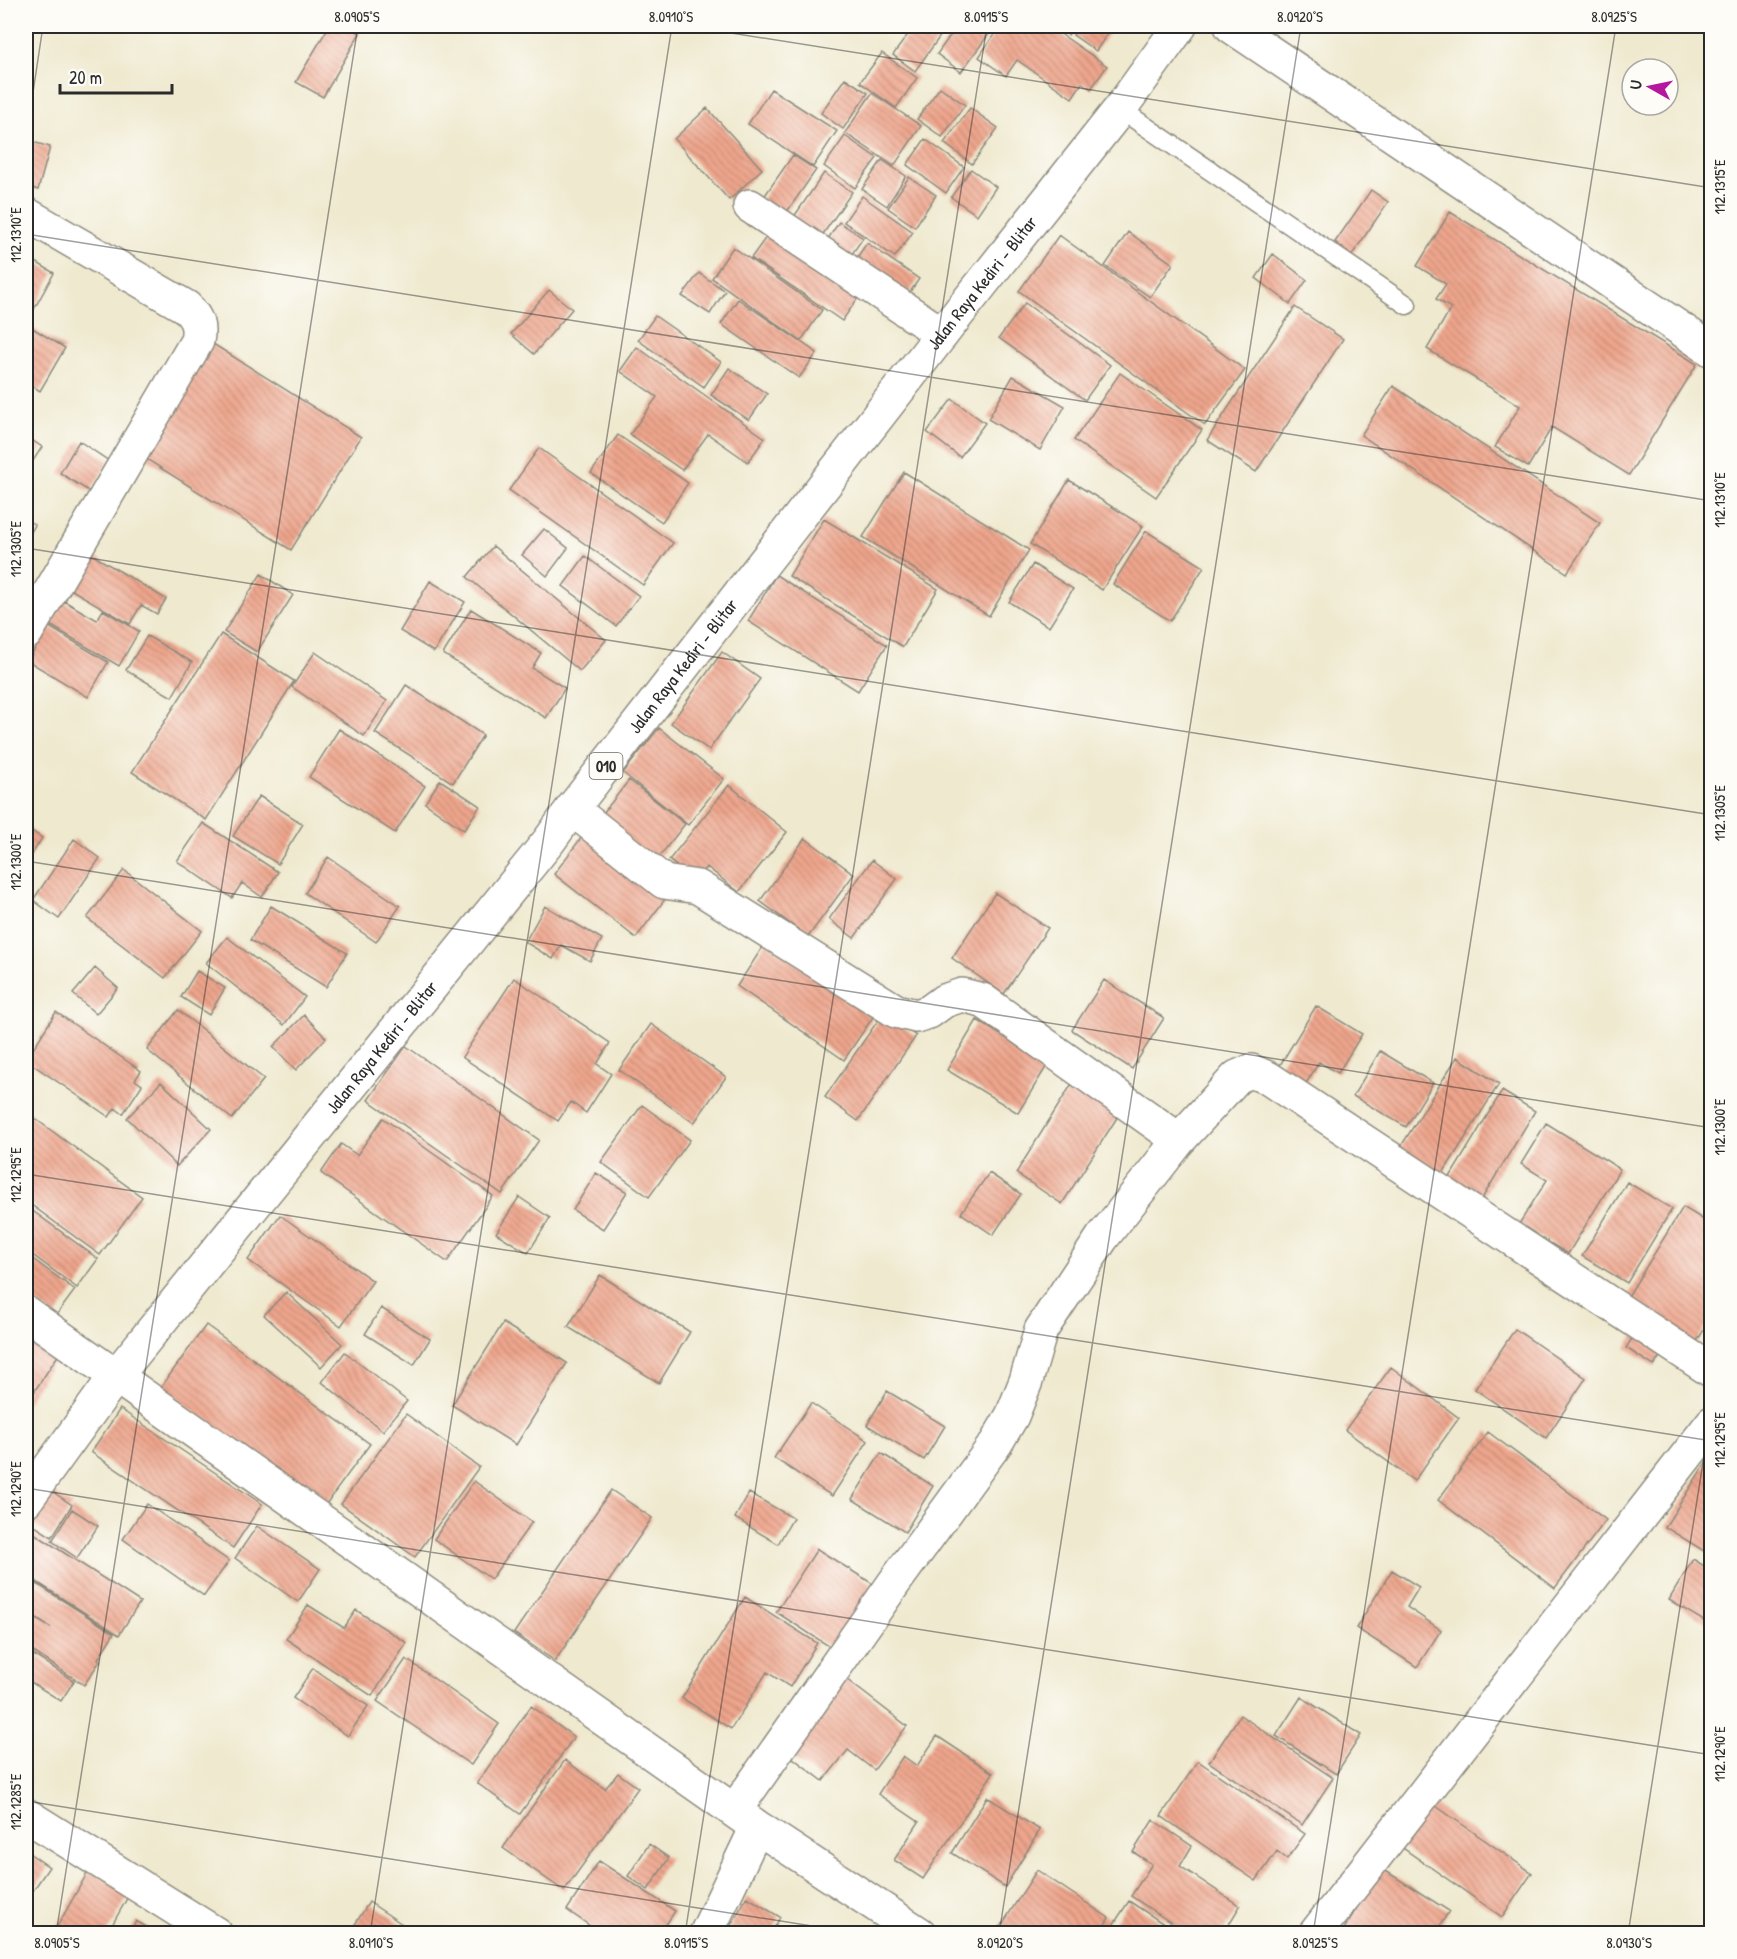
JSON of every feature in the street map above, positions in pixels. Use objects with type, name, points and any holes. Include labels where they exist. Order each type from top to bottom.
[{"type":"street","name":"Jalan Raya Kediri - Blitar","points":[[26,1500],[116,1377],[549,841],[942,334],[1120,109],[1180,26]]},
{"type":"street","points":[[1231,26],[1712,350]]},
{"type":"street","points":[[750,206],[942,334]]},
{"type":"street","points":[[26,214],[186,307],[200,327],[197,341],[26,633]]},
{"type":"street","points":[[572,809],[664,882],[698,886],[890,1005],[896,1011],[916,1016],[929,1012],[944,1001],[962,995],[981,1000],[1179,1140]]},
{"type":"street","points":[[706,1934],[746,1819],[894,1583],[996,1443],[1012,1416],[1026,1381],[1041,1330],[1102,1238],[1179,1140],[1237,1077],[1251,1071],[1268,1078],[1712,1371]]},
{"type":"street","points":[[26,1312],[746,1819],[920,1934]]},
{"type":"street","points":[[1315,1934],[1712,1423]]},
{"type":"street","points":[[26,1815],[216,1934]]},
{"type":"lane","points":[[1120,109],[1407,305]]},
{"type":"building","points":[[329,26],[348,26],[360,33],[323,97],[296,82]]},
{"type":"building","points":[[914,26],[928,26],[941,35],[915,71],[893,55]]},
{"type":"building","points":[[957,26],[977,26],[989,34],[961,72],[937,54]]},
{"type":"building","points":[[996,26],[1049,26],[1107,66],[1091,89],[1082,83],[1072,98],[1017,60],[1006,76],[979,57],[999,27]]},
{"type":"building","points":[[1055,26],[1075,26],[1068,35]]},
{"type":"building","points":[[1080,26],[1112,27],[1096,51],[1073,35]]},
{"type":"building","points":[[882,53],[917,78],[896,108],[860,82]]},
{"type":"building","points":[[845,78],[868,93],[843,129],[821,113]]},
{"type":"building","points":[[940,87],[965,105],[942,137],[917,119]]},
{"type":"building","points":[[771,89],[837,131],[813,167],[748,124]]},
{"type":"building","points":[[872,93],[921,126],[894,166],[845,133]]},
{"type":"building","points":[[707,108],[762,169],[729,200],[674,139]]},
{"type":"building","points":[[970,108],[998,128],[972,164],[944,143]]},
{"type":"building","points":[[845,136],[877,158],[855,188],[824,166]]},
{"type":"building","points":[[925,139],[964,167],[946,193],[907,165]]},
{"type":"building","points":[[26,140],[50,147],[38,190],[26,186]]},
{"type":"building","points":[[793,155],[816,170],[784,216],[761,201]]},
{"type":"building","points":[[882,160],[906,176],[887,206],[862,189]]},
{"type":"building","points":[[971,169],[996,187],[977,215],[951,197]]},
{"type":"building","points":[[824,173],[852,192],[819,240],[791,221]]},
{"type":"building","points":[[909,177],[936,195],[915,227],[888,208]]},
{"type":"building","points":[[1371,190],[1388,202],[1352,255],[1335,242]]},
{"type":"building","points":[[862,196],[913,232],[895,257],[844,222]]},
{"type":"building","points":[[1450,212],[1697,364],[1629,475],[1552,427],[1528,467],[1495,447],[1520,406],[1427,349],[1451,308],[1436,299],[1446,284],[1417,266]]},
{"type":"building","points":[[839,222],[863,238],[845,264],[822,248]]},
{"type":"building","points":[[1128,232],[1173,264],[1150,297],[1105,266]]},
{"type":"building","points":[[769,233],[860,295],[842,321],[751,258]]},
{"type":"building","points":[[1059,235],[1245,370],[1205,425],[1019,291]]},
{"type":"building","points":[[867,243],[919,279],[903,302],[851,266]]},
{"type":"building","points":[[733,247],[822,310],[801,341],[712,278]]},
{"type":"building","points":[[1273,254],[1307,280],[1290,304],[1256,278]]},
{"type":"building","points":[[26,256],[54,273],[28,320],[26,318]]},
{"type":"building","points":[[699,273],[725,291],[710,314],[682,296]]},
{"type":"building","points":[[549,290],[572,309],[534,354],[511,334]]},
{"type":"building","points":[[738,299],[817,353],[799,378],[721,324]]},
{"type":"building","points":[[1025,303],[1110,365],[1085,400],[999,338]]},
{"type":"building","points":[[1295,307],[1343,339],[1256,472],[1207,440]]},
{"type":"building","points":[[655,316],[721,362],[704,387],[638,340]]},
{"type":"building","points":[[26,324],[65,348],[40,391],[26,382]]},
{"type":"building","points":[[210,342],[361,437],[291,550],[140,455]]},
{"type":"building","points":[[637,347],[765,438],[748,462],[708,434],[682,470],[630,434],[657,397],[620,371]]},
{"type":"building","points":[[729,368],[767,394],[749,420],[711,395]]},
{"type":"building","points":[[1120,373],[1202,430],[1156,497],[1074,440]]},
{"type":"building","points":[[1013,376],[1065,406],[1040,450],[988,419]]},
{"type":"building","points":[[1393,386],[1600,523],[1567,573],[1361,435]]},
{"type":"building","points":[[952,399],[985,423],[960,457],[927,432]]},
{"type":"building","points":[[618,435],[688,483],[662,522],[591,473]]},
{"type":"building","points":[[26,436],[42,447],[31,464],[26,460]]},
{"type":"building","points":[[79,441],[109,461],[90,492],[60,473]]},
{"type":"building","points":[[539,448],[673,543],[643,585],[509,490]]},
{"type":"building","points":[[904,472],[1029,550],[989,616],[863,537]]},
{"type":"building","points":[[1069,480],[1143,526],[1102,590],[1030,544]]},
{"type":"building","points":[[26,519],[35,525],[26,541]]},
{"type":"building","points":[[824,519],[938,589],[903,647],[789,576]]},
{"type":"building","points":[[544,529],[568,548],[547,576],[522,555]]},
{"type":"building","points":[[1146,531],[1204,567],[1170,621],[1113,584]]},
{"type":"building","points":[[493,546],[606,640],[580,671],[467,577]]},
{"type":"building","points":[[86,551],[166,599],[157,614],[141,605],[130,624],[65,586]]},
{"type":"building","points":[[585,556],[639,596],[616,626],[563,586]]},
{"type":"building","points":[[1033,564],[1073,589],[1049,627],[1009,602]]},
{"type":"building","points":[[261,574],[293,595],[257,652],[224,632]]},
{"type":"building","points":[[776,575],[887,645],[858,691],[748,621]]},
{"type":"building","points":[[430,581],[465,602],[434,652],[400,631]]},
{"type":"building","points":[[64,601],[97,620],[103,610],[139,631],[119,666],[50,625]]},
{"type":"building","points":[[471,609],[541,653],[532,668],[565,688],[546,718],[443,654]]},
{"type":"building","points":[[48,626],[108,662],[88,697],[28,661]]},
{"type":"building","points":[[221,634],[294,681],[206,820],[132,772]]},
{"type":"building","points":[[147,636],[192,662],[172,697],[126,670]]},
{"type":"building","points":[[315,652],[387,701],[364,736],[292,687]]},
{"type":"building","points":[[722,652],[760,679],[709,750],[671,723]]},
{"type":"building","points":[[406,685],[483,735],[453,783],[375,733]]},
{"type":"building","points":[[659,728],[724,779],[688,825],[623,773]]},
{"type":"building","points":[[339,729],[425,786],[395,833],[309,777]]},
{"type":"building","points":[[440,780],[480,806],[464,830],[425,803]]},
{"type":"building","points":[[629,780],[685,824],[652,866],[596,822]]},
{"type":"building","points":[[729,785],[787,832],[739,892],[707,867],[696,881],[669,860]]},
{"type":"building","points":[[259,796],[303,824],[278,864],[233,836]]},
{"type":"building","points":[[203,823],[278,872],[262,897],[242,883],[232,898],[177,861]]},
{"type":"building","points":[[26,827],[42,838],[26,864]]},
{"type":"building","points":[[584,834],[666,898],[636,938],[554,874]]},
{"type":"building","points":[[805,838],[854,874],[808,937],[760,901]]},
{"type":"building","points":[[74,839],[100,858],[59,919],[33,900]]},
{"type":"building","points":[[328,857],[400,906],[376,942],[305,893]]},
{"type":"building","points":[[872,860],[897,879],[854,938],[829,919]]},
{"type":"building","points":[[124,870],[202,931],[165,978],[87,918]]},
{"type":"building","points":[[995,893],[1048,928],[1004,994],[952,958]]},
{"type":"building","points":[[271,906],[347,953],[326,987],[250,940]]},
{"type":"building","points":[[545,906],[602,939],[590,961],[561,945],[553,959],[525,942]]},
{"type":"building","points":[[227,937],[305,997],[284,1025],[206,963]]},
{"type":"building","points":[[766,942],[873,1017],[844,1060],[737,986]]},
{"type":"building","points":[[95,968],[118,988],[96,1014],[73,994]]},
{"type":"building","points":[[197,971],[225,988],[209,1015],[181,997]]},
{"type":"building","points":[[514,978],[610,1043],[597,1064],[611,1074],[586,1113],[571,1102],[558,1121],[462,1057]]},
{"type":"building","points":[[1104,980],[1164,1018],[1132,1069],[1072,1030]]},
{"type":"building","points":[[1316,1006],[1362,1034],[1338,1073],[1319,1062],[1304,1087],[1277,1070]]},
{"type":"building","points":[[178,1010],[264,1079],[232,1119],[147,1050]]},
{"type":"building","points":[[56,1012],[141,1071],[135,1080],[142,1085],[123,1114],[115,1108],[109,1117],[26,1060]]},
{"type":"building","points":[[883,1013],[916,1036],[858,1121],[825,1097]]},
{"type":"building","points":[[304,1015],[326,1038],[296,1070],[273,1047]]},
{"type":"building","points":[[977,1020],[1048,1064],[1018,1113],[947,1070]]},
{"type":"building","points":[[651,1024],[726,1077],[694,1123],[619,1070]]},
{"type":"building","points":[[406,1046],[539,1140],[502,1194],[368,1100]]},
{"type":"building","points":[[1380,1051],[1433,1083],[1406,1127],[1353,1096]]},
{"type":"building","points":[[1457,1057],[1499,1084],[1440,1178],[1398,1151]]},
{"type":"building","points":[[161,1082],[211,1129],[177,1166],[127,1118]]},
{"type":"building","points":[[1073,1082],[1120,1113],[1062,1204],[1016,1173]]},
{"type":"building","points":[[1502,1091],[1535,1111],[1480,1202],[1447,1182]]},
{"type":"building","points":[[642,1105],[690,1140],[649,1197],[601,1162]]},
{"type":"building","points":[[26,1112],[142,1197],[100,1255],[26,1201]]},
{"type":"building","points":[[383,1118],[493,1196],[447,1262],[321,1173],[341,1144],[357,1155]]},
{"type":"building","points":[[1546,1123],[1620,1169],[1568,1254],[1519,1224],[1547,1180],[1521,1164]]},
{"type":"building","points":[[596,1173],[627,1192],[603,1229],[573,1210]]},
{"type":"building","points":[[989,1173],[1021,1194],[993,1235],[961,1213]]},
{"type":"building","points":[[1627,1182],[1672,1209],[1627,1283],[1582,1256]]},
{"type":"building","points":[[519,1197],[550,1218],[528,1253],[496,1233]]},
{"type":"building","points":[[26,1206],[98,1259],[77,1288],[26,1250]]},
{"type":"building","points":[[1683,1207],[1712,1225],[1712,1317],[1692,1349],[1622,1306]]},
{"type":"building","points":[[280,1215],[373,1281],[341,1326],[248,1260]]},
{"type":"building","points":[[26,1254],[75,1290],[55,1317],[26,1295]]},
{"type":"building","points":[[600,1275],[690,1332],[659,1383],[568,1327]]},
{"type":"building","points":[[286,1292],[342,1344],[321,1367],[264,1315]]},
{"type":"building","points":[[381,1308],[430,1339],[414,1365],[365,1334]]},
{"type":"building","points":[[503,1323],[567,1363],[516,1445],[452,1405]]},
{"type":"building","points":[[206,1325],[370,1444],[324,1507],[161,1387]]},
{"type":"building","points":[[1515,1329],[1586,1378],[1546,1438],[1475,1389]]},
{"type":"building","points":[[26,1332],[59,1354],[26,1404]]},
{"type":"building","points":[[1636,1332],[1664,1350],[1654,1366],[1626,1348]]},
{"type":"building","points":[[345,1352],[407,1401],[383,1431],[322,1382]]},
{"type":"building","points":[[1391,1367],[1459,1418],[1414,1481],[1345,1430]]},
{"type":"building","points":[[887,1391],[945,1426],[924,1460],[867,1425]]},
{"type":"building","points":[[811,1403],[868,1441],[832,1496],[774,1458]]},
{"type":"building","points":[[120,1409],[262,1504],[233,1548],[91,1452]]},
{"type":"building","points":[[406,1414],[479,1467],[415,1557],[341,1504]]},
{"type":"building","points":[[1488,1432],[1606,1520],[1555,1588],[1438,1500]]},
{"type":"building","points":[[881,1453],[933,1486],[905,1532],[852,1499]]},
{"type":"building","points":[[1712,1453],[1712,1556],[1665,1527]]},
{"type":"building","points":[[474,1481],[532,1522],[491,1579],[434,1539]]},
{"type":"building","points":[[50,1490],[72,1505],[52,1537],[30,1523]]},
{"type":"building","points":[[611,1490],[652,1518],[555,1661],[514,1633]]},
{"type":"building","points":[[749,1493],[793,1518],[778,1544],[735,1518]]},
{"type":"building","points":[[147,1504],[229,1561],[204,1596],[123,1539]]},
{"type":"building","points":[[72,1509],[98,1526],[77,1558],[52,1541]]},
{"type":"building","points":[[257,1526],[320,1569],[298,1602],[235,1558]]},
{"type":"building","points":[[26,1528],[140,1602],[119,1635],[26,1575]]},
{"type":"building","points":[[817,1549],[881,1589],[841,1654],[776,1612]]},
{"type":"building","points":[[1693,1559],[1712,1571],[1712,1626],[1669,1600]]},
{"type":"building","points":[[1392,1570],[1419,1587],[1407,1607],[1441,1630],[1417,1667],[1356,1628]]},
{"type":"building","points":[[26,1577],[114,1633],[98,1659],[100,1661],[84,1685],[26,1647],[26,1613],[51,1628],[26,1612]]},
{"type":"building","points":[[745,1597],[817,1643],[790,1687],[767,1672],[731,1729],[682,1698]]},
{"type":"building","points":[[308,1605],[344,1628],[356,1610],[407,1643],[372,1696],[286,1639]]},
{"type":"building","points":[[26,1650],[74,1681],[61,1701],[26,1679]]},
{"type":"building","points":[[406,1659],[499,1724],[471,1765],[377,1701]]},
{"type":"building","points":[[313,1668],[368,1706],[348,1736],[293,1698]]},
{"type":"building","points":[[842,1676],[907,1726],[874,1770],[848,1750],[823,1781],[784,1751]]},
{"type":"building","points":[[1301,1697],[1361,1735],[1336,1774],[1276,1736]]},
{"type":"building","points":[[531,1706],[574,1737],[520,1814],[477,1783]]},
{"type":"building","points":[[1240,1715],[1333,1778],[1302,1825],[1209,1762]]},
{"type":"building","points":[[937,1736],[993,1773],[923,1879],[894,1860],[919,1822],[878,1794],[903,1756],[917,1766]]},
{"type":"building","points":[[565,1760],[605,1789],[618,1773],[638,1788],[564,1891],[503,1848]]},
{"type":"building","points":[[1198,1761],[1305,1834],[1287,1859],[1277,1851],[1256,1881],[1161,1816]]},
{"type":"building","points":[[987,1797],[1040,1830],[1005,1887],[952,1853]]},
{"type":"building","points":[[1430,1802],[1532,1873],[1502,1917],[1400,1846]]},
{"type":"building","points":[[1153,1820],[1192,1846],[1180,1866],[1240,1906],[1223,1934],[1188,1934],[1131,1896],[1152,1864],[1133,1852]]},
{"type":"building","points":[[649,1844],[669,1858],[648,1890],[628,1876]]},
{"type":"building","points":[[26,1851],[49,1867],[26,1901]]},
{"type":"building","points":[[599,1861],[675,1911],[660,1934],[602,1934],[567,1910]]},
{"type":"building","points":[[1381,1868],[1449,1911],[1435,1934],[1341,1934]]},
{"type":"building","points":[[89,1870],[130,1893],[107,1934],[53,1934]]},
{"type":"building","points":[[1037,1870],[1109,1918],[1099,1934],[996,1934]]},
{"type":"building","points":[[747,1897],[780,1917],[771,1934],[726,1934]]},
{"type":"building","points":[[1129,1901],[1179,1934],[1107,1934]]},
{"type":"building","points":[[369,1902],[417,1934],[349,1934]]},
{"type":"building","points":[[136,1921],[159,1934],[129,1934]]}]
